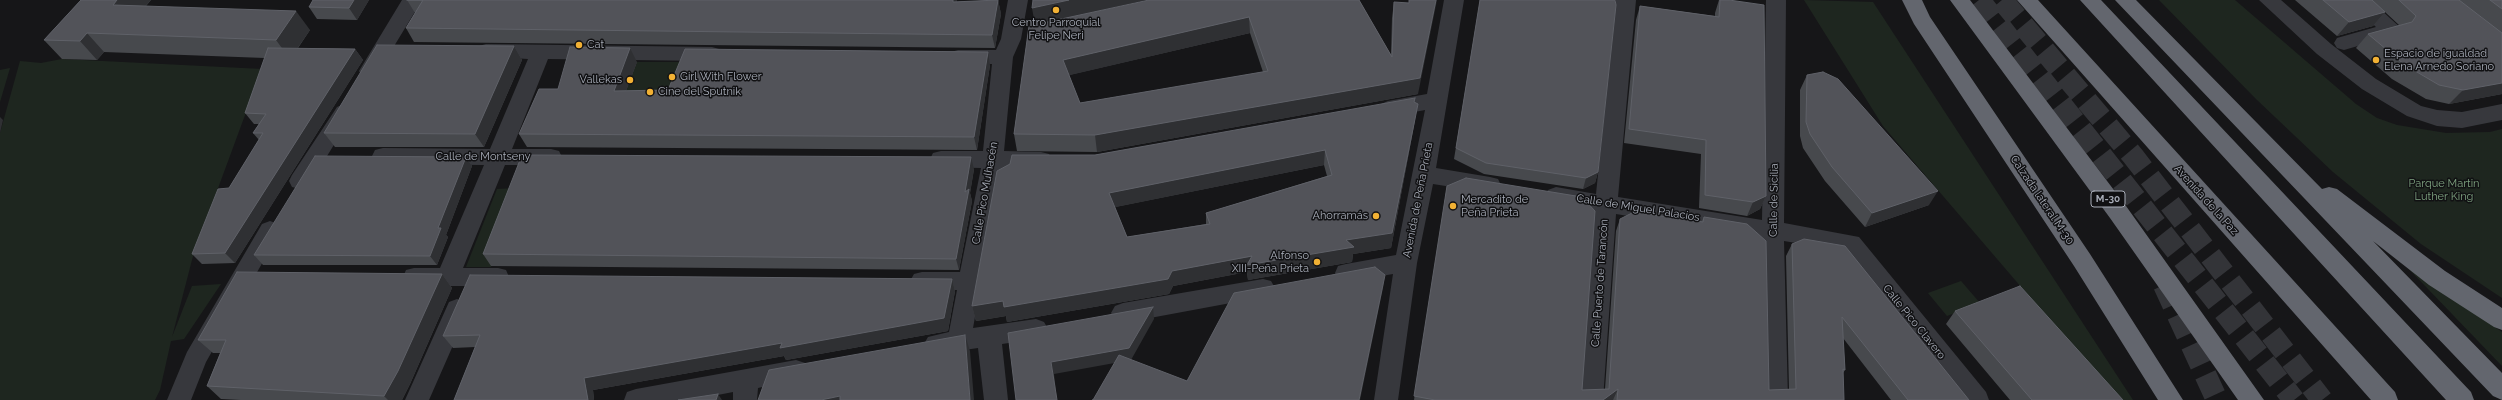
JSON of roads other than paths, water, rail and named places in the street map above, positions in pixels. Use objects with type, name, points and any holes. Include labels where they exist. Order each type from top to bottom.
[{"type":"highway","name":"Calzada lateral M-30","points":[[1904,0],[1917,10],[2082,260],[2171,400]]},
{"type":"highway","name":"M-30","points":[[1960,0],[2118,212],[2252,400]]},
{"type":"highway","name":"Avenida de la Paz","points":[[2027,0],[2386,400]]},
{"type":"highway","points":[[2090,0],[2462,400]]},
{"type":"highway","points":[[2125,0],[2502,389]]},
{"type":"highway","points":[[2219,98],[2327,194],[2437,278],[2502,320]]},
{"type":"street","points":[[291,196],[412,0]]},
{"type":"street","name":"Calle Pico Mulhacén","points":[[959,340],[993,159],[1007,48],[1018,0]]},
{"type":"street","name":"Avenida de Peña Prieta","points":[[1386,400],[1406,263],[1424,174],[1454,0]]},
{"type":"street","name":"Calle Puerto de Tarancón","points":[[1591,400],[1606,204],[1626,0]]},
{"type":"street","name":"Calle de Sicilia","points":[[1776,0],[1773,230],[1776,400]]},
{"type":"street","points":[[2269,0],[2324,48],[2369,84],[2414,111],[2437,118],[2462,120],[2502,112]]},
{"type":"street","points":[[2344,43],[2392,29],[2357,0]]},
{"type":"street","points":[[939,57],[1007,48],[1034,35]]},
{"type":"street","points":[[382,50],[405,50]]},
{"type":"street","points":[[469,51],[732,54]]},
{"type":"street","points":[[417,400],[460,277],[497,156],[541,52]]},
{"type":"street","points":[[1372,112],[1437,100]]},
{"type":"street","points":[[316,156],[339,156]]},
{"type":"street","name":"Calle de Montseny","points":[[363,156],[569,157]]},
{"type":"street","points":[[924,159],[1057,160]]},
{"type":"street","points":[[1424,174],[1508,188]]},
{"type":"street","name":"Calle de Miguel Palacios","points":[[1538,193],[1851,243]]},
{"type":"street","points":[[179,400],[195,359],[242,275],[279,216]]},
{"type":"street","name":"Calle Pico Clavero","points":[[1851,243],[1977,400]]},
{"type":"street","points":[[1322,278],[1406,263]]},
{"type":"street","points":[[242,275],[266,275]]},
{"type":"street","points":[[393,276],[523,278]]},
{"type":"street","points":[[897,281],[969,281]]},
{"type":"street","points":[[1105,316],[1283,285]]},
{"type":"street","points":[[912,349],[959,340],[989,337],[1058,325]]},
{"type":"street","points":[[989,337],[996,400]]},
{"type":"street","points":[[636,400],[746,390],[818,366]]},
{"type":"tunnel","points":[[1979,0],[2294,400]]},
{"type":"tunnel","points":[[2002,0],[2133,156],[2322,400]]},
{"type":"tunnel","points":[[2164,285],[2217,400]]},
{"type":"place","name":"Centro Parroquial Felipe Neri","points":[[1056,10]]},
{"type":"place","name":"Cat","points":[[579,45]]},
{"type":"place","name":"Espacio de igualdad Elena Arnedo Soriano","points":[[2376,60]]},
{"type":"place","name":"Girl With Flower","points":[[672,77]]},
{"type":"place","name":"Vallekas","points":[[630,80]]},
{"type":"place","name":"Cine del Sputnik","points":[[650,92]]},
{"type":"place","name":"Mercadito de Peña Prieta","points":[[1453,206]]},
{"type":"place","name":"Ahorramás","points":[[1376,216]]},
{"type":"place","name":"Alfonso XIII-Peña Prieta","points":[[1317,262]]},
{"type":"park label","name":"Parque Martin Luther King","points":[[2444,190]]}]
